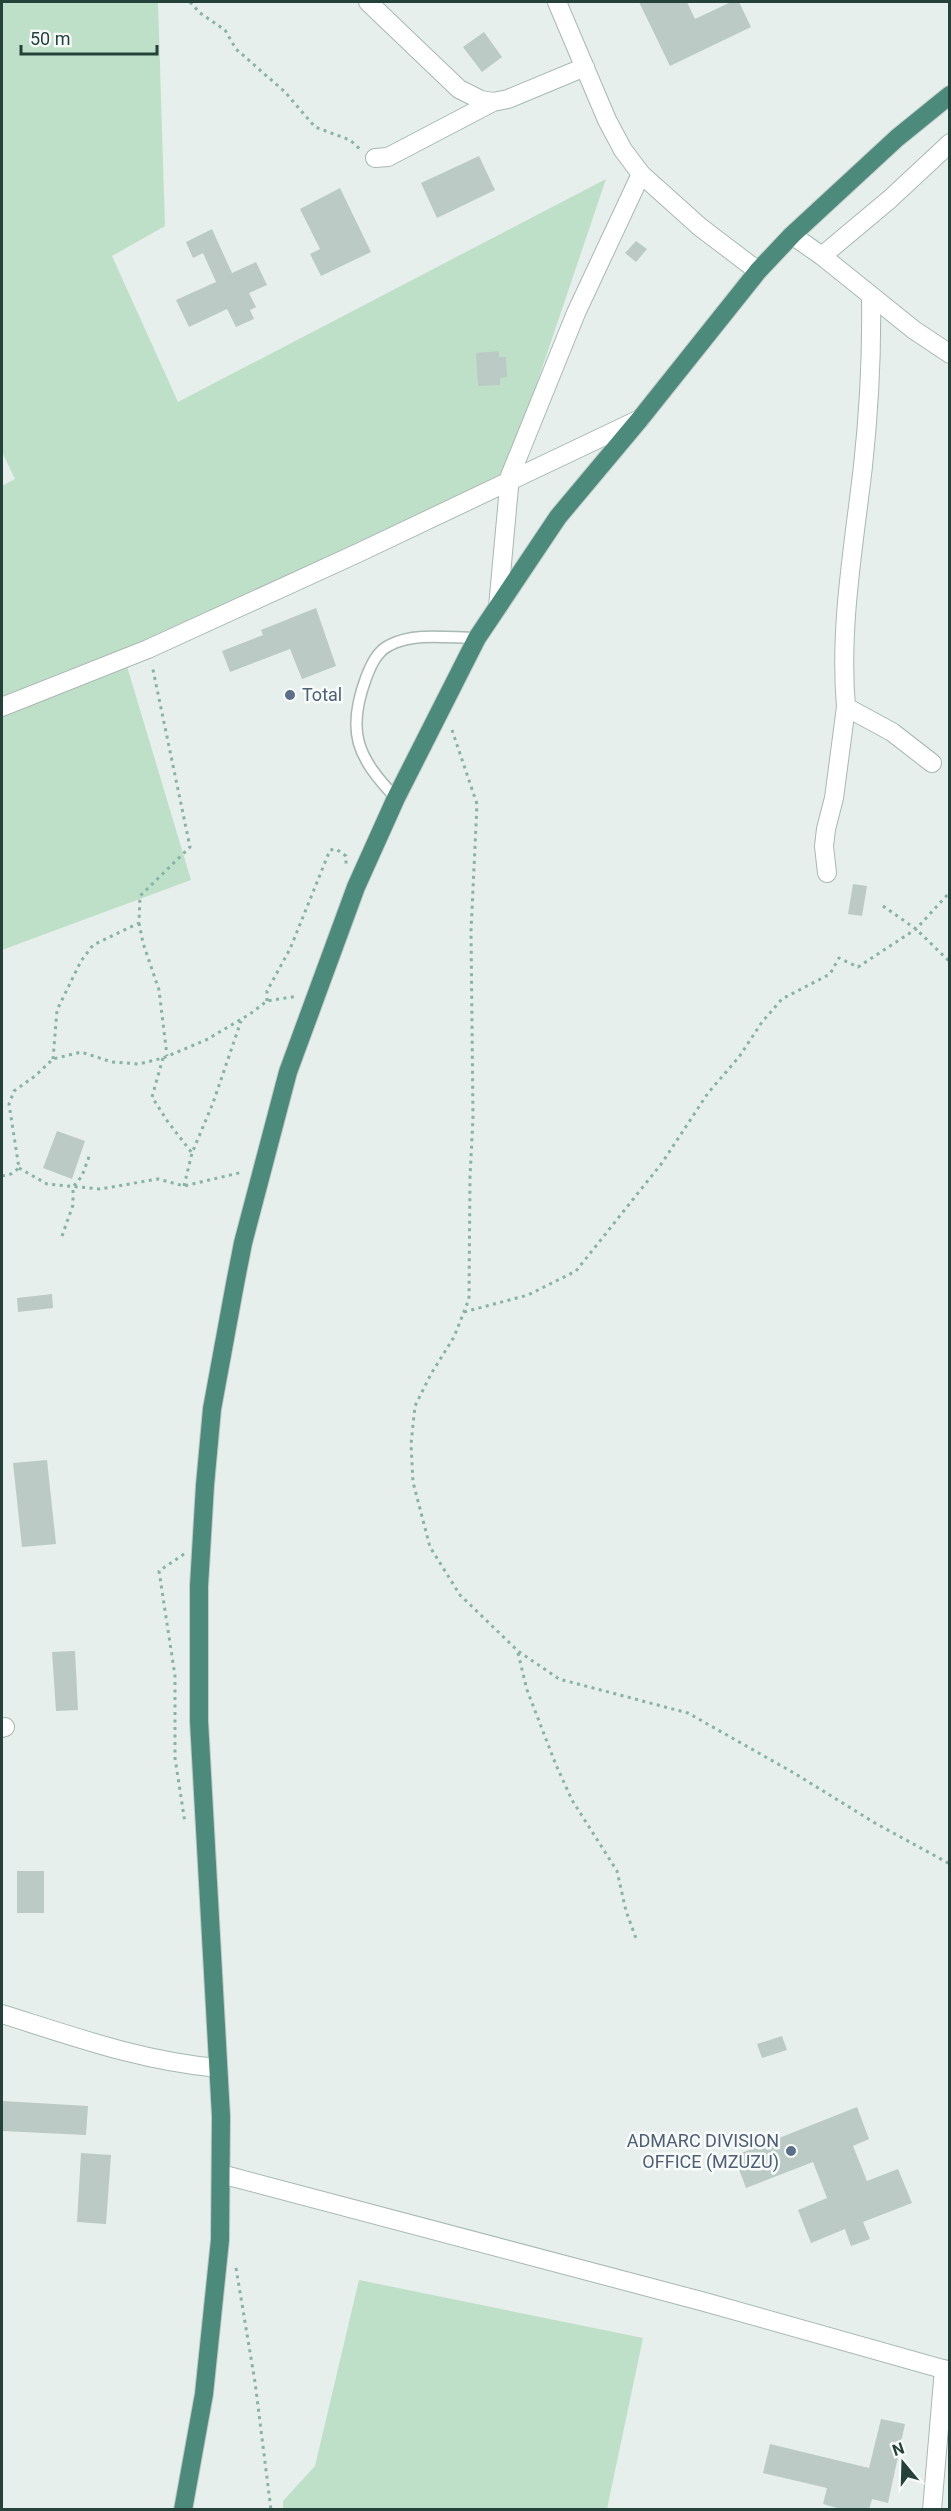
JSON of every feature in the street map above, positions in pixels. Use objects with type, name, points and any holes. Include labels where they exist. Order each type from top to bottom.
[{"type":"highway","points":[[183,2510],[204,2394],[220,2240],[221,2115],[200,1733],[199,1586],[202,1541],[212,1409],[241,1253],[288,1072],[356,887],[396,798],[477,638],[558,517],[640,419],[758,271],[792,235],[897,138],[950,95]]},
{"type":"street","points":[[368,2],[459,89],[481,100],[493,102]]},
{"type":"street","points":[[557,2],[618,140],[641,174],[700,227],[758,271]]},
{"type":"street","points":[[375,158],[388,157],[493,102],[508,99],[585,67]]},
{"type":"street","points":[[822,256],[890,199],[950,143]]},
{"type":"street","points":[[498,607],[510,480],[576,313],[641,174]]},
{"type":"street","points":[[792,235],[948,356]]},
{"type":"street","points":[[827,873],[824,846],[834,798],[846,707],[843,672],[868,412],[872,349],[871,297]]},
{"type":"street","points":[[2,706],[148,649],[358,553],[640,419]]},
{"type":"street","points":[[846,707],[892,732],[932,763]]},
{"type":"street","points":[[2,2014],[114,2050],[190,2065],[218,2068]]},
{"type":"street","points":[[221,2174],[690,2298],[946,2370],[932,2510]]},
{"type":"lane","points":[[396,798],[374,775],[364,759],[355,729],[360,695],[372,662],[387,645],[406,638],[477,638]]},
{"type":"path","points":[[190,2],[200,14],[225,30],[242,55],[268,75],[315,127],[350,140],[375,158]]},
{"type":"path","points":[[148,649],[190,847],[140,896],[139,923],[143,943],[159,990],[165,1057],[152,1097],[192,1153]]},
{"type":"path","points":[[443,705],[477,804],[471,931],[473,1118],[469,1299],[454,1337],[431,1374],[416,1406],[411,1444],[413,1482],[430,1547],[460,1594],[518,1651],[559,1679],[688,1713],[794,1773],[875,1823],[950,1864]]},
{"type":"path","points":[[267,1001],[267,991],[290,949],[324,861],[332,848],[346,856],[346,866],[353,874],[356,887]]},
{"type":"path","points":[[464,1312],[528,1295],[576,1271],[662,1163],[708,1093],[740,1057],[762,1022],[782,999],[830,974],[838,958],[858,967],[916,929],[950,892]]},
{"type":"path","points":[[883,906],[916,929],[950,962]]},
{"type":"path","points":[[53,1059],[57,1010],[81,961],[93,945],[139,923]]},
{"type":"path","points":[[19,1168],[9,1104],[14,1091],[53,1059],[81,1052],[112,1062],[139,1064],[165,1057],[206,1040],[267,1001],[297,997],[318,987]]},
{"type":"path","points":[[184,1186],[192,1153],[213,1103],[242,1019]]},
{"type":"path","points":[[62,1236],[73,1205],[73,1187],[82,1176],[90,1154]]},
{"type":"path","points":[[2,1176],[11,1174],[19,1168]]},
{"type":"path","points":[[19,1168],[47,1184],[100,1189],[158,1179],[184,1186],[250,1171]]},
{"type":"path","points":[[185,1827],[175,1758],[175,1676],[159,1571],[202,1541]]},
{"type":"path","points":[[518,1651],[527,1690],[545,1741],[572,1800],[617,1871],[637,1941]]},
{"type":"path","points":[[236,2267],[255,2382],[271,2510]]},
{"type":"green space","points":[[2,2],[158,2],[165,226],[112,256],[178,402],[606,179],[506,475],[123,653],[191,880],[2,950],[2,486],[15,479],[2,452]]},
{"type":"green space","points":[[359,2280],[643,2338],[607,2509],[283,2509],[283,2501],[315,2466]]},
{"type":"building","points":[[639,2],[687,2],[695,19],[731,2],[739,2],[751,27],[670,66]]},
{"type":"building","points":[[484,32],[502,57],[482,72],[463,47]]},
{"type":"building","points":[[479,156],[495,190],[437,218],[421,183]]},
{"type":"building","points":[[340,188],[371,252],[321,276],[310,254],[320,249],[300,209]]},
{"type":"building","points":[[212,229],[232,273],[256,262],[267,285],[249,293],[256,307],[250,310],[254,319],[236,327],[227,309],[189,327],[176,300],[216,282],[203,253],[193,258],[186,242]]},
{"type":"building","points":[[636,241],[647,249],[636,262],[625,253]]},
{"type":"building","points":[[499,351],[499,357],[506,357],[507,377],[500,378],[500,385],[478,386],[476,353]]},
{"type":"building","points":[[316,608],[336,666],[302,679],[290,649],[230,672],[222,651],[263,635],[261,630]]},
{"type":"building","points":[[853,884],[867,886],[862,916],[848,914]]},
{"type":"building","points":[[57,1131],[85,1141],[72,1179],[43,1168]]},
{"type":"building","points":[[52,1294],[53,1308],[18,1312],[17,1298]]},
{"type":"building","points":[[47,1460],[56,1544],[22,1547],[13,1463]]},
{"type":"building","points":[[75,1651],[78,1710],[56,1711],[52,1652]]},
{"type":"building","points":[[17,1871],[44,1871],[44,1913],[17,1913]]},
{"type":"building","points":[[782,2036],[787,2050],[762,2058],[757,2044]]},
{"type":"building","points":[[2,2101],[88,2106],[86,2135],[2,2131]]},
{"type":"building","points":[[857,2107],[869,2139],[853,2146],[867,2181],[898,2169],[912,2203],[863,2222],[870,2239],[851,2246],[845,2229],[811,2243],[798,2210],[827,2198],[813,2162],[746,2188],[734,2156]]},
{"type":"building","points":[[81,2153],[111,2155],[106,2224],[77,2222]]},
{"type":"building","points":[[881,2419],[905,2424],[888,2503],[872,2499],[869,2510],[844,2510],[823,2504],[827,2488],[763,2473],[770,2444],[869,2468]]},
{"type":"place","name":"Total","points":[[290,695]]},
{"type":"place","name":"ADMARC DIVISION OFFICE (MZUZU)","points":[[791,2151]]}]
